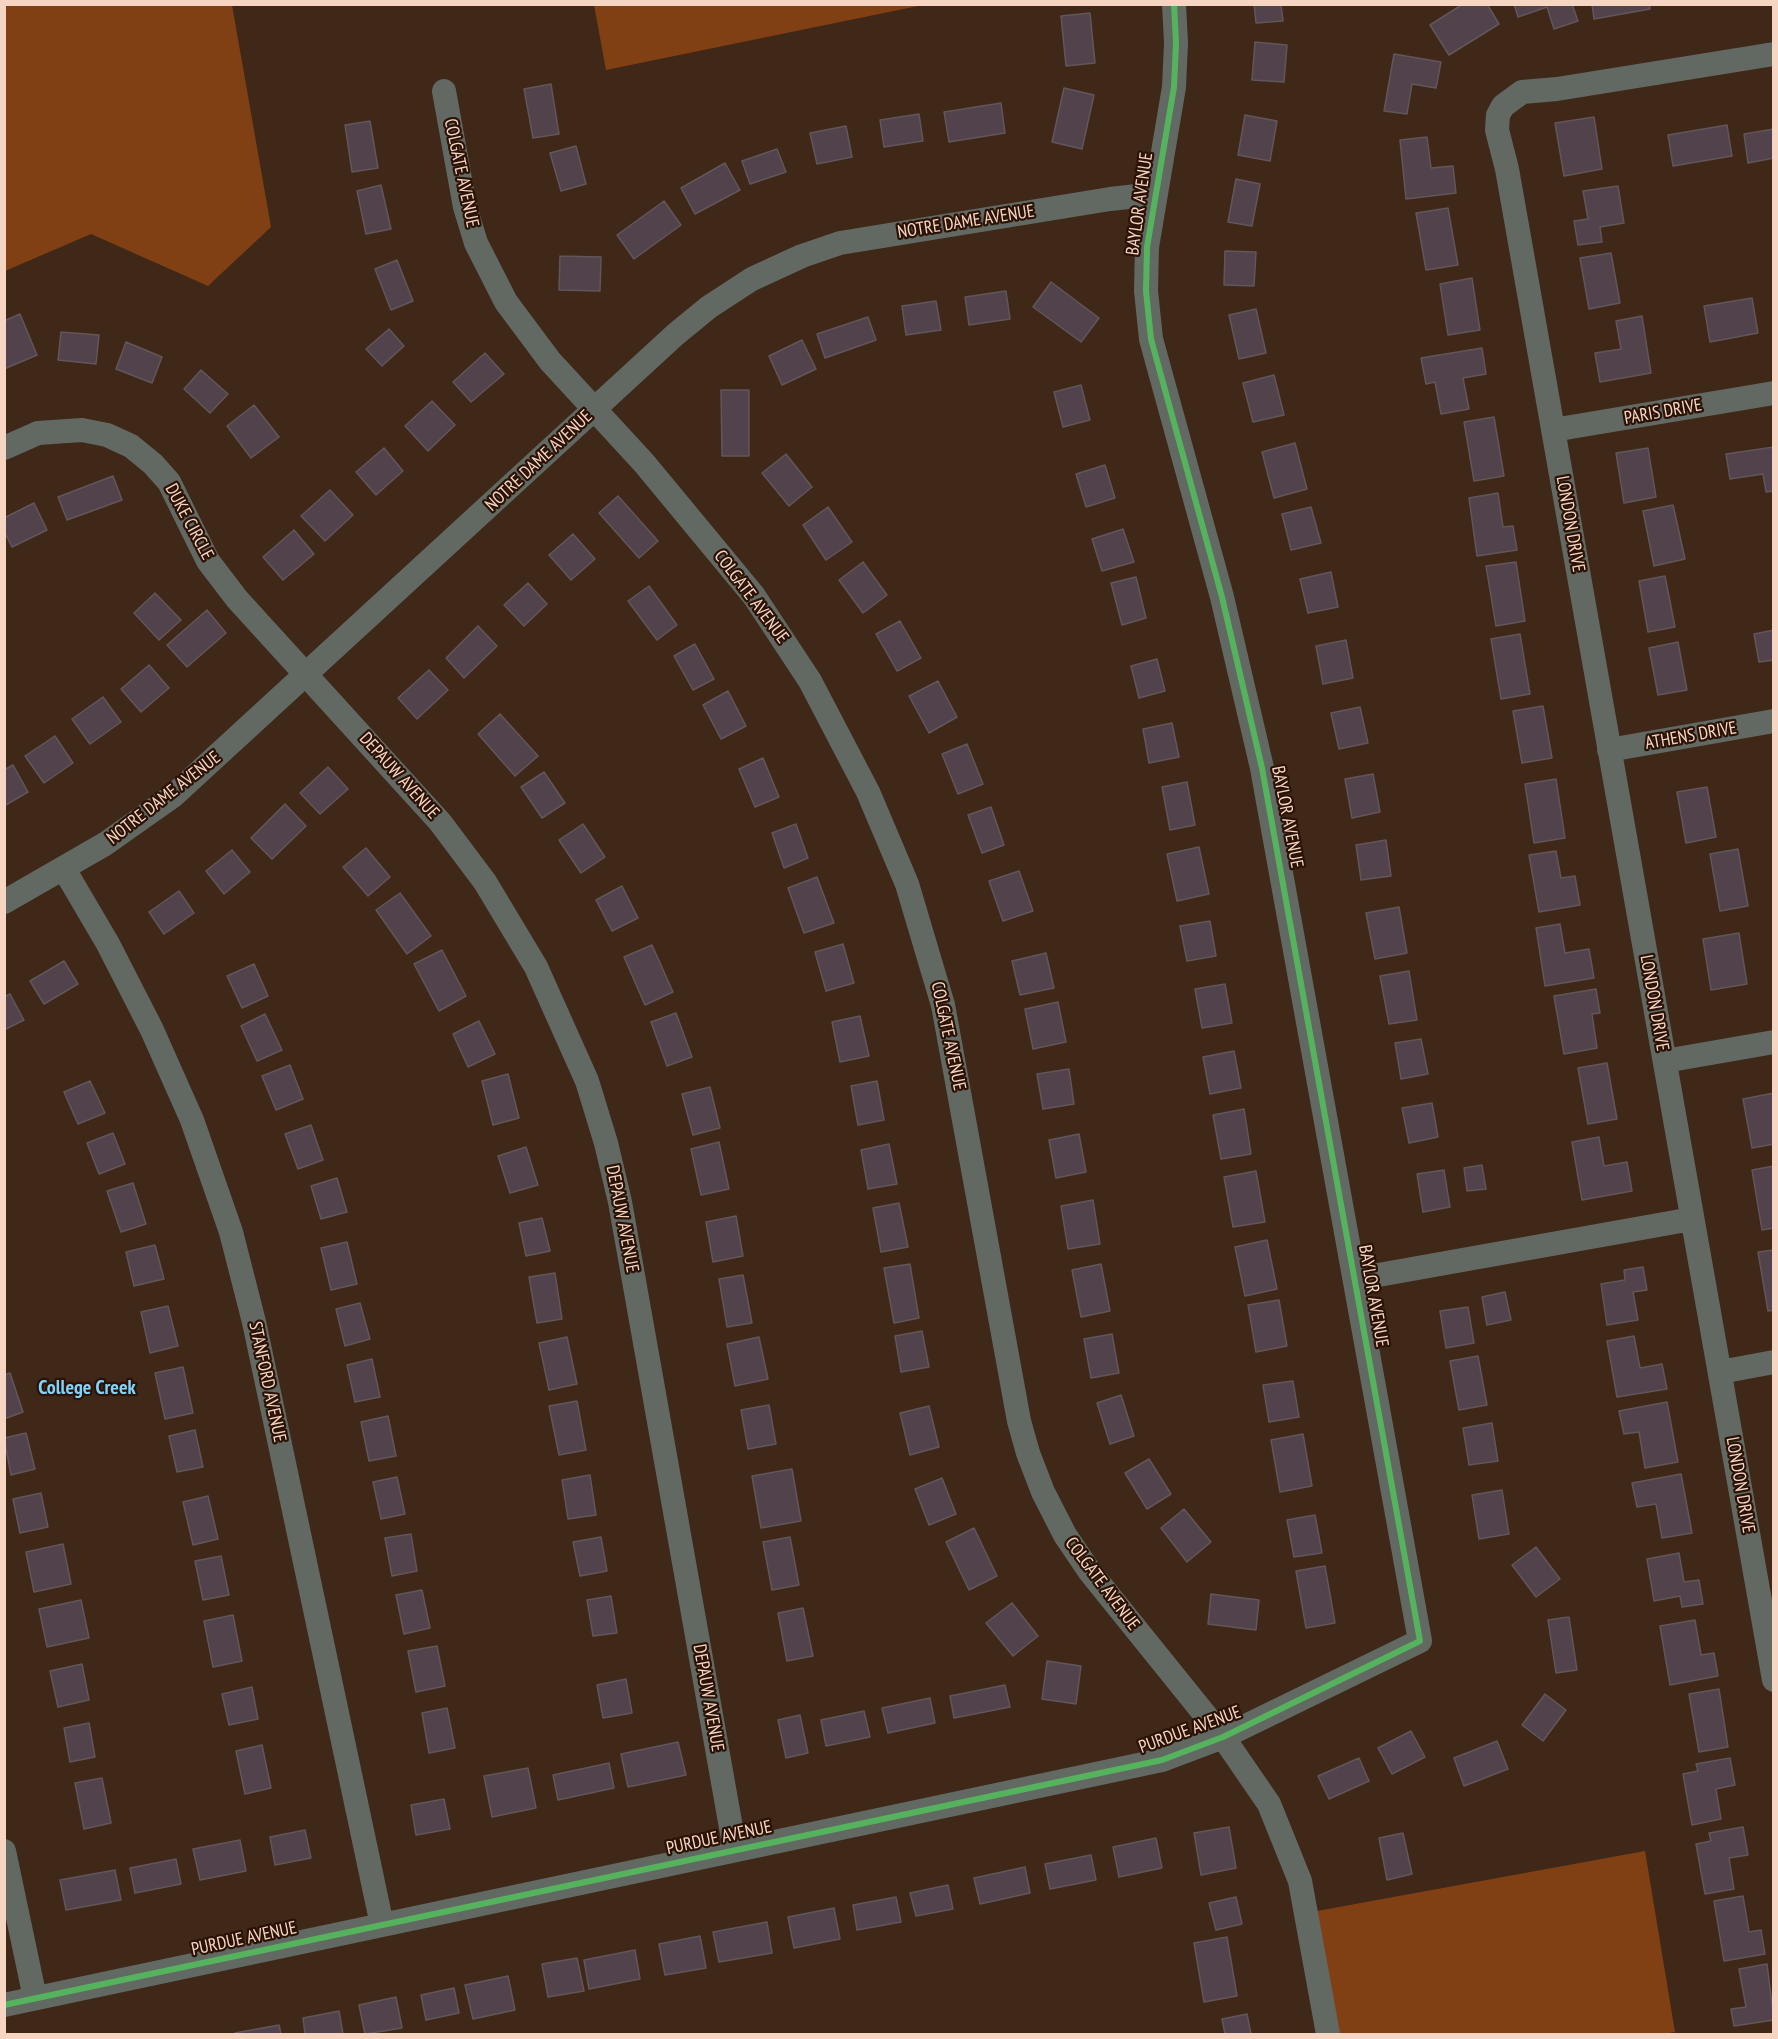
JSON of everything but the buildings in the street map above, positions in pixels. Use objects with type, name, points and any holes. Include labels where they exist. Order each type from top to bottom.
[{"type":"street","name":"BAYLOR AVENUE","points":[[1174,4],[1176,43],[1173,87],[1147,247],[1146,291],[1151,339],[1222,597],[1262,768],[1420,1641]]},
{"type":"street","name":"LONDON DRIVE","points":[[1773,54],[1557,89],[1522,92],[1503,106],[1498,115],[1497,129],[1507,169],[1773,1680]]},
{"type":"street","name":"COLGATE AVENUE","points":[[444,91],[465,207],[476,243],[490,273],[526,331],[666,489],[754,596],[810,681],[868,792],[907,884],[943,1005],[1019,1421],[1028,1454],[1065,1535],[1090,1572],[1223,1737],[1269,1804],[1300,1881],[1328,2034]]},
{"type":"street","name":"NOTRE DAME AVENUE","points":[[4,902],[64,869],[172,796],[676,334],[709,307],[752,279],[802,256],[874,236],[1155,194]]},
{"type":"street","name":"PARIS DRIVE","points":[[1553,430],[1773,393]]},
{"type":"street","name":"DUKE CIRCLE","points":[[4,448],[38,434],[63,429],[107,435],[131,446],[153,464],[169,482],[208,561],[237,599],[307,674]]},
{"type":"street","name":"DEPAUW AVENUE","points":[[307,674],[440,822],[485,882],[536,967],[586,1081],[606,1143],[620,1202],[735,1850]]},
{"type":"street","name":"ATHENS DRIVE","points":[[1610,750],[1773,722]]},
{"type":"street","name":"STANFORD AVENUE","points":[[64,869],[108,944],[152,1030],[192,1120],[231,1232],[254,1323],[382,1925]]},
{"type":"street","points":[[1665,1061],[1773,1042]]},
{"type":"street","points":[[1356,1279],[1692,1219]]},
{"type":"street","points":[[1720,1372],[1773,1362]]},
{"type":"street","name":"PURDUE AVENUE","points":[[4,2005],[1162,1760],[1223,1737],[1420,1641]]},
{"type":"street","points":[[4,1851],[35,1998]]},
{"type":"shaded area","points":[[5,4],[232,5],[271,227],[208,286],[91,234],[5,271]]},
{"type":"shaded area","points":[[594,4],[923,5],[606,70]]},
{"type":"shaded area","points":[[1645,1851],[1675,2032],[1662,2034],[1328,2034],[1306,1913]]},
{"type":"cycle path","points":[[4,2005],[1162,1760],[1223,1737],[1420,1641],[1262,768],[1222,597],[1151,339],[1146,291],[1147,247],[1174,87],[1176,43],[1174,4]]},
{"type":"district","name":"College Creek","points":[[87,1388]]}]
